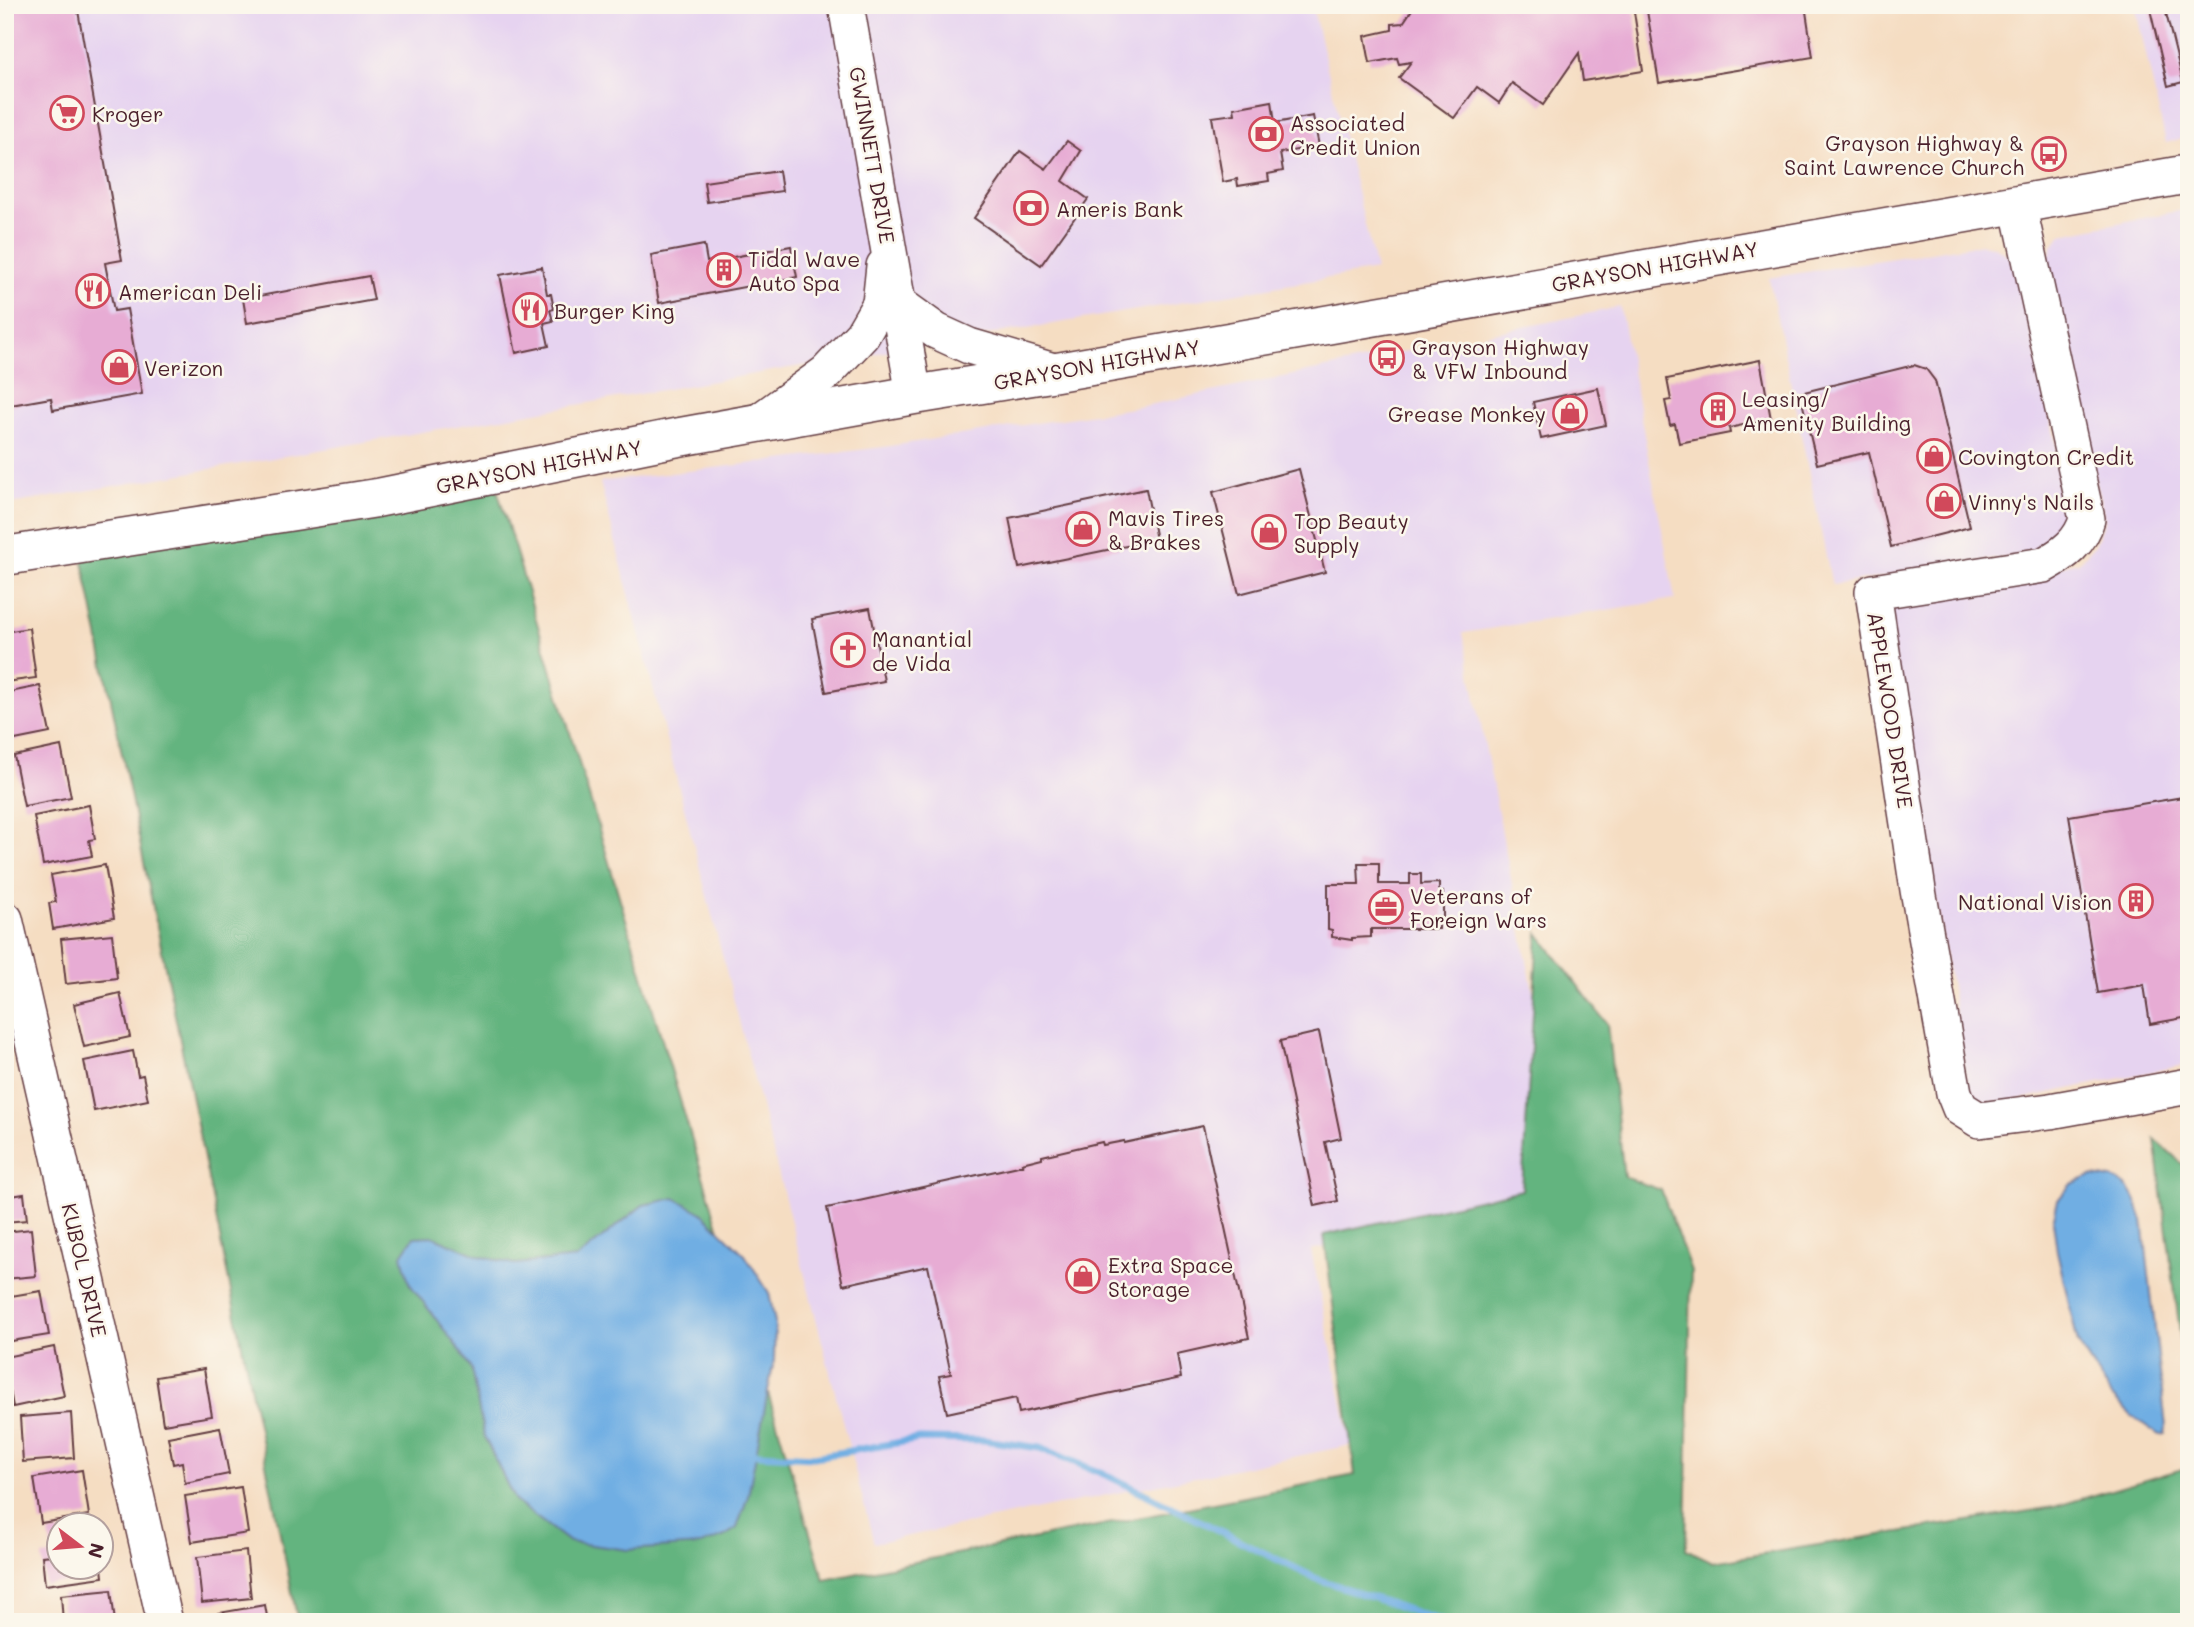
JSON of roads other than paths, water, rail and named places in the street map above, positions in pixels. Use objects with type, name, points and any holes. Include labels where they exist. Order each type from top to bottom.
[{"type":"main road","name":"GRAYSON HIGHWAY","points":[[5,556],[377,498],[914,394],[1057,372],[2189,174]]},
{"type":"street","name":"GWINNETT DRIVE","points":[[846,5],[914,394]]},
{"type":"street","name":"APPLEWOOD DRIVE","points":[[2018,204],[2087,519],[2083,532],[2062,555],[2044,565],[1873,592],[1918,890],[1954,1093],[1960,1108],[1979,1120],[2050,1111],[2189,1086]]},
{"type":"street","points":[[757,423],[825,373],[862,335],[880,304],[888,234]]},
{"type":"street","points":[[900,305],[936,331],[969,346],[1057,372]]},
{"type":"street","name":"KUBOL DRIVE","points":[[5,919],[165,1622]]},
{"type":"water","points":[[2091,1176],[2113,1180],[2127,1187],[2143,1221],[2165,1434],[2159,1435],[2132,1416],[2112,1396],[2078,1343],[2057,1251],[2053,1221],[2058,1200],[2071,1184]]},
{"type":"water","points":[[675,1198],[702,1213],[745,1255],[769,1293],[775,1322],[774,1360],[748,1496],[737,1528],[725,1536],[701,1545],[628,1550],[569,1542],[515,1501],[484,1436],[471,1369],[409,1283],[402,1255],[414,1237],[432,1236],[479,1256],[515,1264],[577,1258],[643,1205]]},
{"type":"waterway","points":[[757,1454],[814,1457],[920,1439],[984,1440],[1040,1448],[1111,1477],[1315,1578],[1444,1622]]},
{"type":"place","name":"Kroger","points":[[67,113]]},
{"type":"place","name":"Associated Credit Union","points":[[1266,134]]},
{"type":"place","name":"Grayson Highway & Saint Lawrence Church","points":[[2049,154]]},
{"type":"place","name":"Ameris Bank","points":[[1031,208]]},
{"type":"place","name":"Tidal Wave Auto Spa","points":[[724,270]]},
{"type":"place","name":"American Deli","points":[[93,291]]},
{"type":"place","name":"Burger King","points":[[530,310]]},
{"type":"place","name":"Grayson Highway & VFW Inbound","points":[[1387,358]]},
{"type":"place","name":"Verizon","points":[[119,367]]},
{"type":"place","name":"Leasing/ Amenity Building","points":[[1718,410]]},
{"type":"place","name":"Grease Monkey","points":[[1570,413]]},
{"type":"place","name":"Covington Credit","points":[[1934,456]]},
{"type":"place","name":"Vinny's Nails","points":[[1944,501]]},
{"type":"place","name":"Mavis Tires & Brakes","points":[[1083,529]]},
{"type":"place","name":"Top Beauty Supply","points":[[1269,532]]},
{"type":"place","name":"Manantial de Vida","points":[[848,650]]},
{"type":"place","name":"National Vision","points":[[2136,901]]},
{"type":"place","name":"Veterans of Foreign Wars","points":[[1386,907]]},
{"type":"place","name":"Extra Space Storage","points":[[1083,1276]]}]
